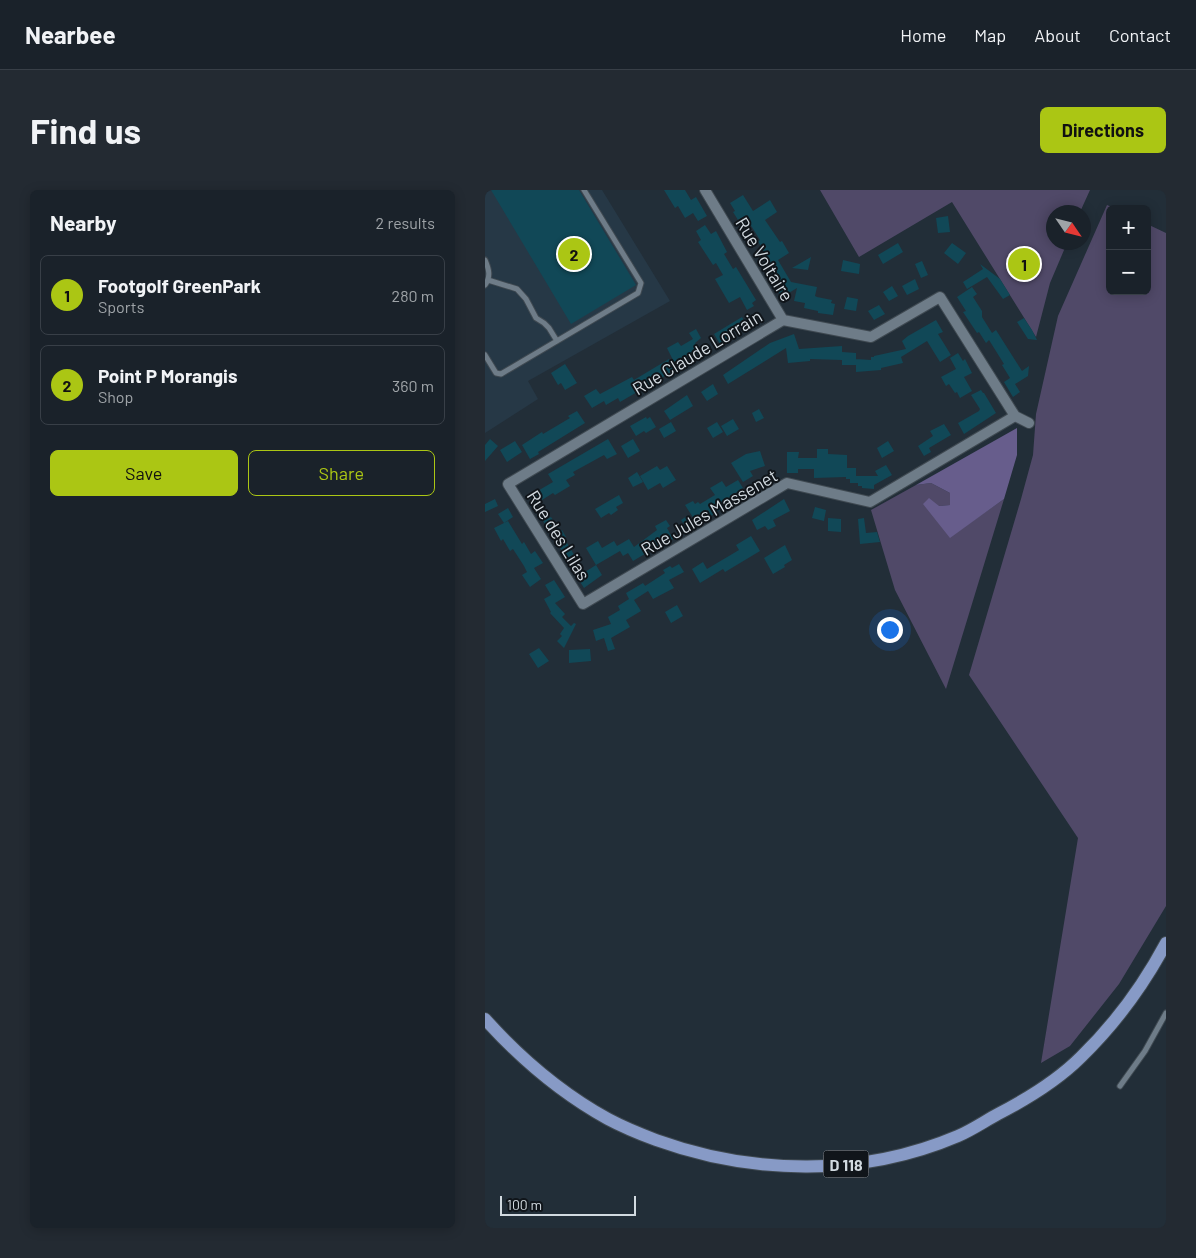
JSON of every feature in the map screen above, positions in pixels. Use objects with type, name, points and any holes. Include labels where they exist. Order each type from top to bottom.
[{"type":"main road","name":"D 118","points":[[485,1019],[532,1067],[555,1085],[609,1120],[642,1135],[691,1152],[730,1161],[766,1166],[802,1167],[867,1162],[911,1152],[958,1136],[1028,1097],[1080,1058],[1125,1009],[1146,979],[1166,943]]},
{"type":"street","name":"Rue Voltaire","points":[[705,190],[783,320]]},
{"type":"street","name":"Rue Claude Lorrain","points":[[508,484],[783,320],[871,336],[940,297],[1015,416]]},
{"type":"street","points":[[1015,416],[1029,424]]},
{"type":"street","name":"Rue Jules Massenet","points":[[583,604],[787,483],[870,502],[1015,416]]},
{"type":"street","name":"Rue des Lilas","points":[[508,484],[583,604]]},
{"type":"lane","points":[[485,355],[496,373],[501,374],[638,293],[641,283],[584,190]]},
{"type":"lane","points":[[485,260],[489,272],[487,283],[517,289],[526,299],[536,318],[549,328],[557,341]]},
{"type":"lane","points":[[1120,1086],[1145,1051],[1166,1013]]},
{"type":"shaded area","points":[[485,190],[602,190],[670,301],[528,381],[538,399],[485,433]]},
{"type":"shaded area","points":[[820,190],[1090,190],[1083,205],[1046,205],[1046,250],[1064,250],[1050,283],[1036,337],[952,202],[859,257]]},
{"type":"shaded area","points":[[1106,207],[1106,295],[1151,295],[1151,226],[1166,233],[1166,906],[1119,984],[1070,1046],[1041,1063],[1078,838],[969,675],[1033,455],[1036,414],[1058,316],[1087,250],[1091,250],[1091,241]]},
{"type":"shaded area","points":[[1017,428],[1017,455],[1004,499],[950,538],[923,504],[929,498],[939,506],[950,505],[950,493],[931,483],[916,485]]},
{"type":"shaded area","points":[[931,483],[950,493],[951,505],[939,506],[950,537],[1004,499],[946,689],[895,590],[871,510],[916,485]]},
{"type":"building","points":[[491,190],[579,190],[636,285],[571,324]]},
{"type":"building","points":[[664,190],[685,190],[691,200],[696,197],[707,216],[698,221],[693,213],[685,218],[678,206],[675,208]]},
{"type":"building","points":[[743,195],[753,211],[770,200],[777,212],[765,220],[789,253],[778,260],[791,282],[817,287],[815,296],[832,300],[831,303],[835,304],[833,315],[818,313],[818,311],[804,308],[805,303],[794,301],[797,288],[782,297],[776,288],[780,286],[768,266],[770,264],[758,241],[760,240],[745,216],[738,220],[733,212],[735,211],[730,203]]},
{"type":"building","points":[[948,216],[950,232],[938,233],[936,218]]},
{"type":"building","points":[[705,225],[711,234],[716,231],[727,252],[724,254],[733,269],[736,267],[756,300],[752,303],[754,306],[747,310],[740,297],[729,303],[715,279],[723,275],[716,263],[713,265],[698,242],[701,240],[696,231]]},
{"type":"building","points":[[898,243],[903,252],[883,264],[878,255]]},
{"type":"building","points":[[952,243],[966,253],[958,264],[944,253]]},
{"type":"building","points":[[811,257],[808,270],[792,268]]},
{"type":"building","points":[[843,260],[860,264],[859,274],[841,271]]},
{"type":"building","points":[[922,261],[928,275],[921,278],[915,264]]},
{"type":"building","points":[[980,264],[1000,279],[1010,295],[1003,299],[987,277],[967,289],[963,282],[983,269]]},
{"type":"building","points":[[915,279],[919,289],[907,295],[902,286]]},
{"type":"building","points":[[892,286],[898,296],[889,301],[883,292]]},
{"type":"building","points":[[972,287],[977,294],[973,297],[992,333],[996,330],[1022,371],[1029,366],[1028,376],[1015,384],[1020,392],[1013,397],[1004,382],[1010,378],[1002,365],[1004,364],[989,340],[986,343],[979,332],[977,333],[963,312],[966,311],[957,297]]},
{"type":"building","points":[[847,297],[858,299],[856,311],[844,309]]},
{"type":"building","points":[[879,305],[885,314],[874,320],[868,311]]},
{"type":"building","points":[[742,317],[746,324],[731,333],[733,336],[720,344],[714,334]]},
{"type":"building","points":[[1024,318],[1037,340],[1028,339],[1017,322]]},
{"type":"building","points":[[936,320],[943,332],[938,334],[951,355],[940,362],[927,341],[901,357],[903,363],[881,368],[881,370],[856,372],[856,359],[871,360],[871,357],[874,356],[906,349],[902,341]]},
{"type":"building","points":[[696,329],[701,338],[695,343],[700,352],[691,358],[689,355],[686,355],[674,362],[667,348],[678,342],[681,346],[693,339],[689,333]]},
{"type":"building","points":[[794,334],[799,349],[842,346],[842,352],[856,353],[856,365],[842,365],[842,360],[810,359],[810,361],[788,363],[786,348],[728,384],[723,375],[770,343]]},
{"type":"building","points":[[958,353],[963,361],[965,359],[972,373],[964,377],[972,391],[960,398],[949,384],[946,386],[941,377],[956,369],[950,358]]},
{"type":"building","points":[[669,359],[675,370],[620,402],[618,398],[606,405],[604,401],[592,408],[584,396],[596,389],[600,394],[632,377],[634,380]]},
{"type":"building","points":[[565,364],[577,383],[565,390],[561,383],[558,385],[551,373]]},
{"type":"building","points":[[713,384],[718,394],[707,401],[701,392]]},
{"type":"building","points":[[981,390],[996,413],[964,434],[958,423],[979,411],[980,409],[971,395]]},
{"type":"building","points":[[687,395],[693,406],[670,420],[664,411]]},
{"type":"building","points":[[759,409],[764,418],[756,422],[752,413]]},
{"type":"building","points":[[577,411],[585,423],[530,459],[522,445],[542,432],[543,434],[570,418],[568,416]]},
{"type":"building","points":[[646,417],[647,419],[650,417],[656,427],[636,436],[630,426]]},
{"type":"building","points":[[733,419],[739,429],[727,436],[721,426]]},
{"type":"building","points":[[671,422],[676,431],[664,438],[659,429]]},
{"type":"building","points":[[717,422],[723,432],[713,438],[707,428]]},
{"type":"building","points":[[944,424],[951,435],[929,448],[931,452],[924,456],[918,446],[933,436],[930,431]]},
{"type":"building","points":[[490,439],[498,446],[485,461],[485,445]]},
{"type":"building","points":[[608,439],[617,454],[607,459],[604,455],[573,472],[575,475],[566,480],[570,486],[555,495],[553,493],[534,505],[529,496],[553,482],[548,474]]},
{"type":"building","points":[[633,439],[640,451],[628,458],[621,446]]},
{"type":"building","points":[[515,441],[522,452],[507,462],[500,450]]},
{"type":"building","points":[[888,441],[894,451],[882,458],[877,448]]},
{"type":"building","points":[[817,449],[828,449],[828,454],[847,455],[847,468],[856,468],[856,476],[878,476],[875,471],[886,465],[892,475],[874,485],[874,489],[862,488],[862,486],[858,486],[858,483],[850,483],[850,479],[846,479],[846,477],[814,478],[814,469],[798,469],[798,473],[787,473],[787,452],[799,452],[798,458],[817,458]]},
{"type":"building","points":[[760,451],[765,466],[750,471],[753,476],[743,482],[731,463],[746,454]]},
{"type":"building","points":[[657,466],[660,470],[667,466],[676,480],[663,488],[660,483],[648,490],[640,476]]},
{"type":"building","points":[[637,472],[643,482],[633,487],[628,478]]},
{"type":"building","points":[[738,480],[743,488],[731,496],[734,500],[711,516],[708,510],[694,519],[685,505],[693,501],[695,504],[698,502],[700,504],[715,495],[710,488],[722,481],[726,487]]},
{"type":"building","points":[[619,495],[623,503],[616,507],[618,510],[611,515],[609,513],[601,518],[595,509]]},
{"type":"building","points":[[495,499],[498,506],[485,512],[485,504]]},
{"type":"building","points":[[784,499],[790,511],[773,520],[776,526],[768,530],[765,526],[757,530],[752,520]]},
{"type":"building","points":[[815,507],[826,510],[824,521],[812,518]]},
{"type":"building","points":[[508,508],[513,517],[504,523],[498,514]]},
{"type":"building","points":[[687,516],[694,526],[688,530],[681,520]]},
{"type":"building","points":[[551,517],[560,531],[562,530],[566,537],[564,538],[576,558],[569,562],[543,521]]},
{"type":"building","points":[[828,518],[841,519],[841,532],[828,531]]},
{"type":"building","points":[[864,518],[866,533],[877,532],[880,542],[860,544],[858,519]]},
{"type":"building","points":[[666,520],[670,526],[667,528],[673,539],[633,561],[628,553],[623,556],[620,551],[596,565],[586,548],[598,541],[602,548],[614,541],[617,546],[629,539],[634,547],[657,530],[655,526]]},
{"type":"building","points":[[508,521],[522,544],[524,542],[531,554],[535,551],[543,563],[534,568],[541,579],[530,587],[522,575],[527,572],[524,566],[513,549],[510,551],[503,539],[501,541],[494,528]]},
{"type":"building","points":[[751,536],[760,551],[725,572],[723,569],[700,583],[692,569],[703,562],[707,569],[739,550],[736,545]]},
{"type":"building","points":[[785,545],[792,560],[773,574],[764,558]]},
{"type":"building","points":[[679,564],[684,572],[669,580],[674,588],[653,599],[648,591],[634,600],[641,611],[626,620],[630,627],[611,638],[615,649],[608,651],[604,638],[596,641],[593,630],[611,624],[608,617],[620,610],[618,606],[629,599],[626,593],[643,583],[645,586],[665,573],[663,570],[670,566],[672,568]]},
{"type":"building","points":[[596,565],[602,575],[584,588],[577,577]]},
{"type":"building","points":[[554,580],[565,597],[555,603],[565,614],[562,617],[571,626],[574,623],[576,624],[564,648],[557,641],[562,636],[560,634],[564,628],[550,613],[544,599],[551,595],[545,585]]},
{"type":"building","points":[[677,605],[683,616],[671,623],[665,612]]},
{"type":"building","points":[[539,648],[549,661],[538,668],[529,654]]},
{"type":"building","points":[[590,649],[591,661],[569,663],[569,650]]},
{"type":"place","name":"Point P Morangis","points":[[574,254]]},
{"type":"place","name":"Footgolf GreenPark","points":[[1024,264]]}]
